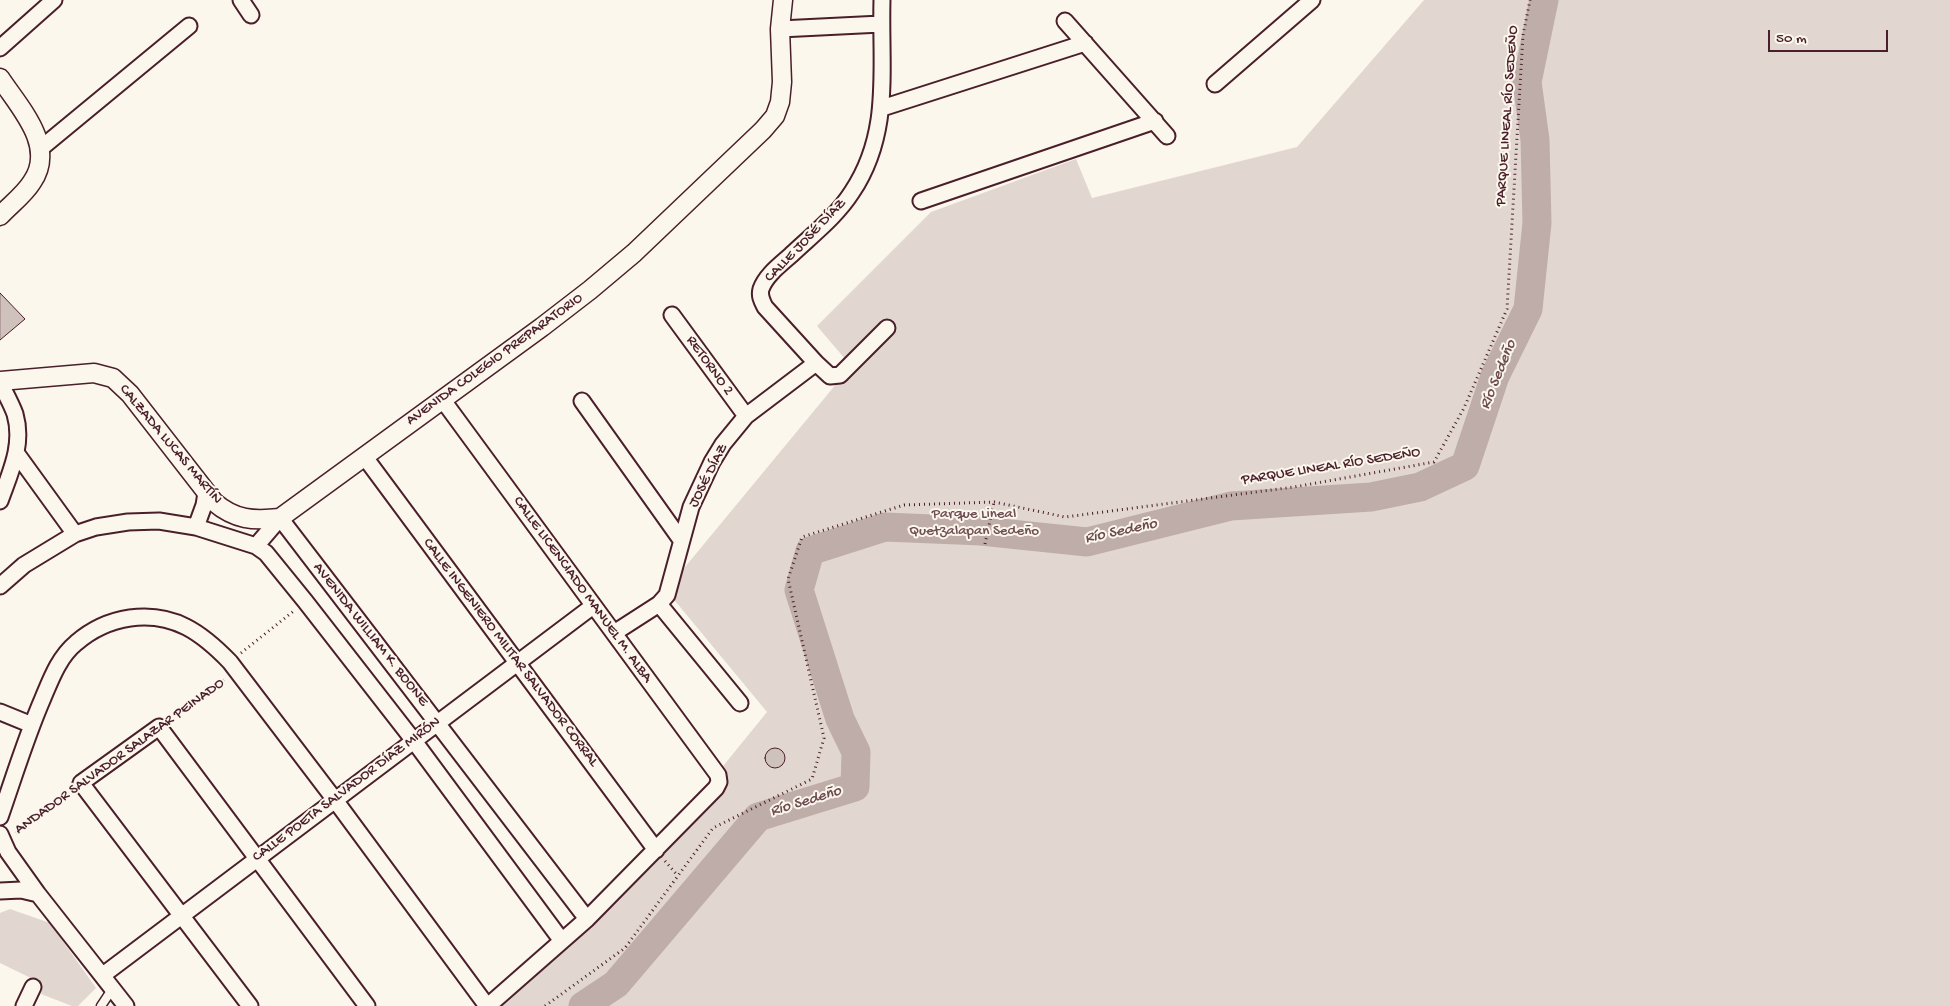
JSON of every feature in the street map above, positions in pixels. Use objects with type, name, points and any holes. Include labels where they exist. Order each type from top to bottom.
[{"type":"street","points":[[0,48],[54,0]]},
{"type":"street","points":[[241,0],[251,14]]},
{"type":"street","name":"AVENIDA COLEGIO PREPARATORIO","points":[[256,546],[280,518],[590,290],[634,253],[763,130],[774,116],[780,102],[782,82],[780,29],[783,0]]},
{"type":"street","name":"CALLE JOSÉ DÍAZ","points":[[816,363],[764,307],[760,298],[761,290],[774,271],[834,215],[852,193],[866,170],[875,144],[882,108],[882,0]]},
{"type":"street","points":[[1215,84],[1312,0]]},
{"type":"street","points":[[1065,21],[1167,136]]},
{"type":"street","points":[[780,29],[881,24]]},
{"type":"street","points":[[40,150],[189,26]]},
{"type":"street","points":[[882,108],[1085,43]]},
{"type":"street","points":[[0,78],[31,124],[40,150],[40,165],[33,182],[0,216]]},
{"type":"street","points":[[921,201],[1155,121]]},
{"type":"street","name":"RETORNO 2","points":[[672,315],[746,416]]},
{"type":"street","points":[[816,363],[830,376],[840,375],[887,328]]},
{"type":"street","name":"JOSÉ DÍAZ","points":[[614,633],[659,604],[667,595],[691,507],[712,462],[723,444],[746,416],[816,363]]},
{"type":"street","name":"CALZADA LUCAS MARTÍN","points":[[0,382],[94,373],[113,378],[130,394],[206,493],[223,510],[242,518],[258,521],[280,518]]},
{"type":"street","points":[[0,382],[14,412],[17,424],[18,445],[17,454],[0,501]]},
{"type":"street","name":"CALLE LICENCIADO MANUEL M. ALBA","points":[[442,399],[718,775],[719,782],[716,788],[656,850]]},
{"type":"street","points":[[582,401],[681,540]]},
{"type":"street","points":[[17,454],[75,534]]},
{"type":"street","name":"CALLE INGENIERO MILITAR SALVADOR CORRAL","points":[[364,456],[656,850]]},
{"type":"street","points":[[196,527],[206,493]]},
{"type":"street","name":"AVENIDA WILLIAM K. BOONE","points":[[280,518],[587,919]]},
{"type":"street","points":[[0,586],[24,565],[75,534],[96,527],[128,522],[159,521],[196,527],[256,546]]},
{"type":"street","name":"AVENIDA WILLIAM K. BOONE","points":[[256,546],[266,553],[414,741],[562,941]]},
{"type":"street","points":[[659,604],[740,703]]},
{"type":"street","name":"CALLE POETA SALVADOR DÍAZ MIRÓN","points":[[103,975],[593,606]]},
{"type":"street","points":[[0,817],[32,725],[57,666],[75,644],[95,629],[116,620],[145,616],[172,620],[194,630],[215,646],[234,666],[488,1006],[587,919],[656,850]]},
{"type":"street","points":[[0,712],[32,725]]},
{"type":"street","points":[[159,726],[366,1006]]},
{"type":"street","name":"ANDADOR SALVADOR SALAZAR PEINADO","points":[[81,783],[159,726]]},
{"type":"street","points":[[81,783],[250,1006]]},
{"type":"street","points":[[2,838],[38,894],[126,1006]]},
{"type":"street","points":[[0,891],[22,890],[38,894]]},
{"type":"street","points":[[24,1006],[33,986]]},
{"type":"lane","points":[[101,1006],[113,988]]},
{"type":"path","name":"PARQUE LINEAL RÍO SEDEÑO","points":[[546,1006],[625,948],[714,828],[812,779],[824,738],[788,579],[802,537],[904,505],[994,502],[1065,516],[1294,487],[1434,462],[1464,408],[1507,309],[1523,35],[1530,0]]},
{"type":"path","points":[[985,544],[994,502]]},
{"type":"path","name":"ANDADOR SALVADOR SALAZAR PEINADO","points":[[159,726],[234,666],[305,602]]},
{"type":"path","name":"ANDADOR SALVADOR SALAZAR PEINADO","points":[[2,838],[81,783]]},
{"type":"path","points":[[656,850],[678,876]]},
{"type":"green space","name":"Parque Lineal Quetzalapan Sedeño","points":[[1424,0],[1950,0],[1950,1006],[478,1006],[606,910],[767,712],[666,590],[851,366],[817,326],[931,212],[1076,159],[1092,198],[1297,147]]},
{"type":"green space","points":[[10,909],[50,923],[96,988],[78,1006],[72,1006],[41,994],[43,984],[0,963],[0,913]]},
{"type":"building","points":[[0,293],[25,319],[0,340]]},
{"type":"building","points":[[775,748],[782,751],[785,758],[782,765],[775,768],[768,765],[765,758],[768,751]]},
{"type":"waterway","name":"Río Sedeño","points":[[583,1006],[616,984],[758,817],[855,787],[856,752],[840,719],[799,590],[810,551],[885,527],[981,531],[1087,542],[1231,506],[1371,497],[1420,487],[1465,466],[1495,376],[1528,309],[1537,223],[1535,140],[1527,82],[1544,0]]}]
